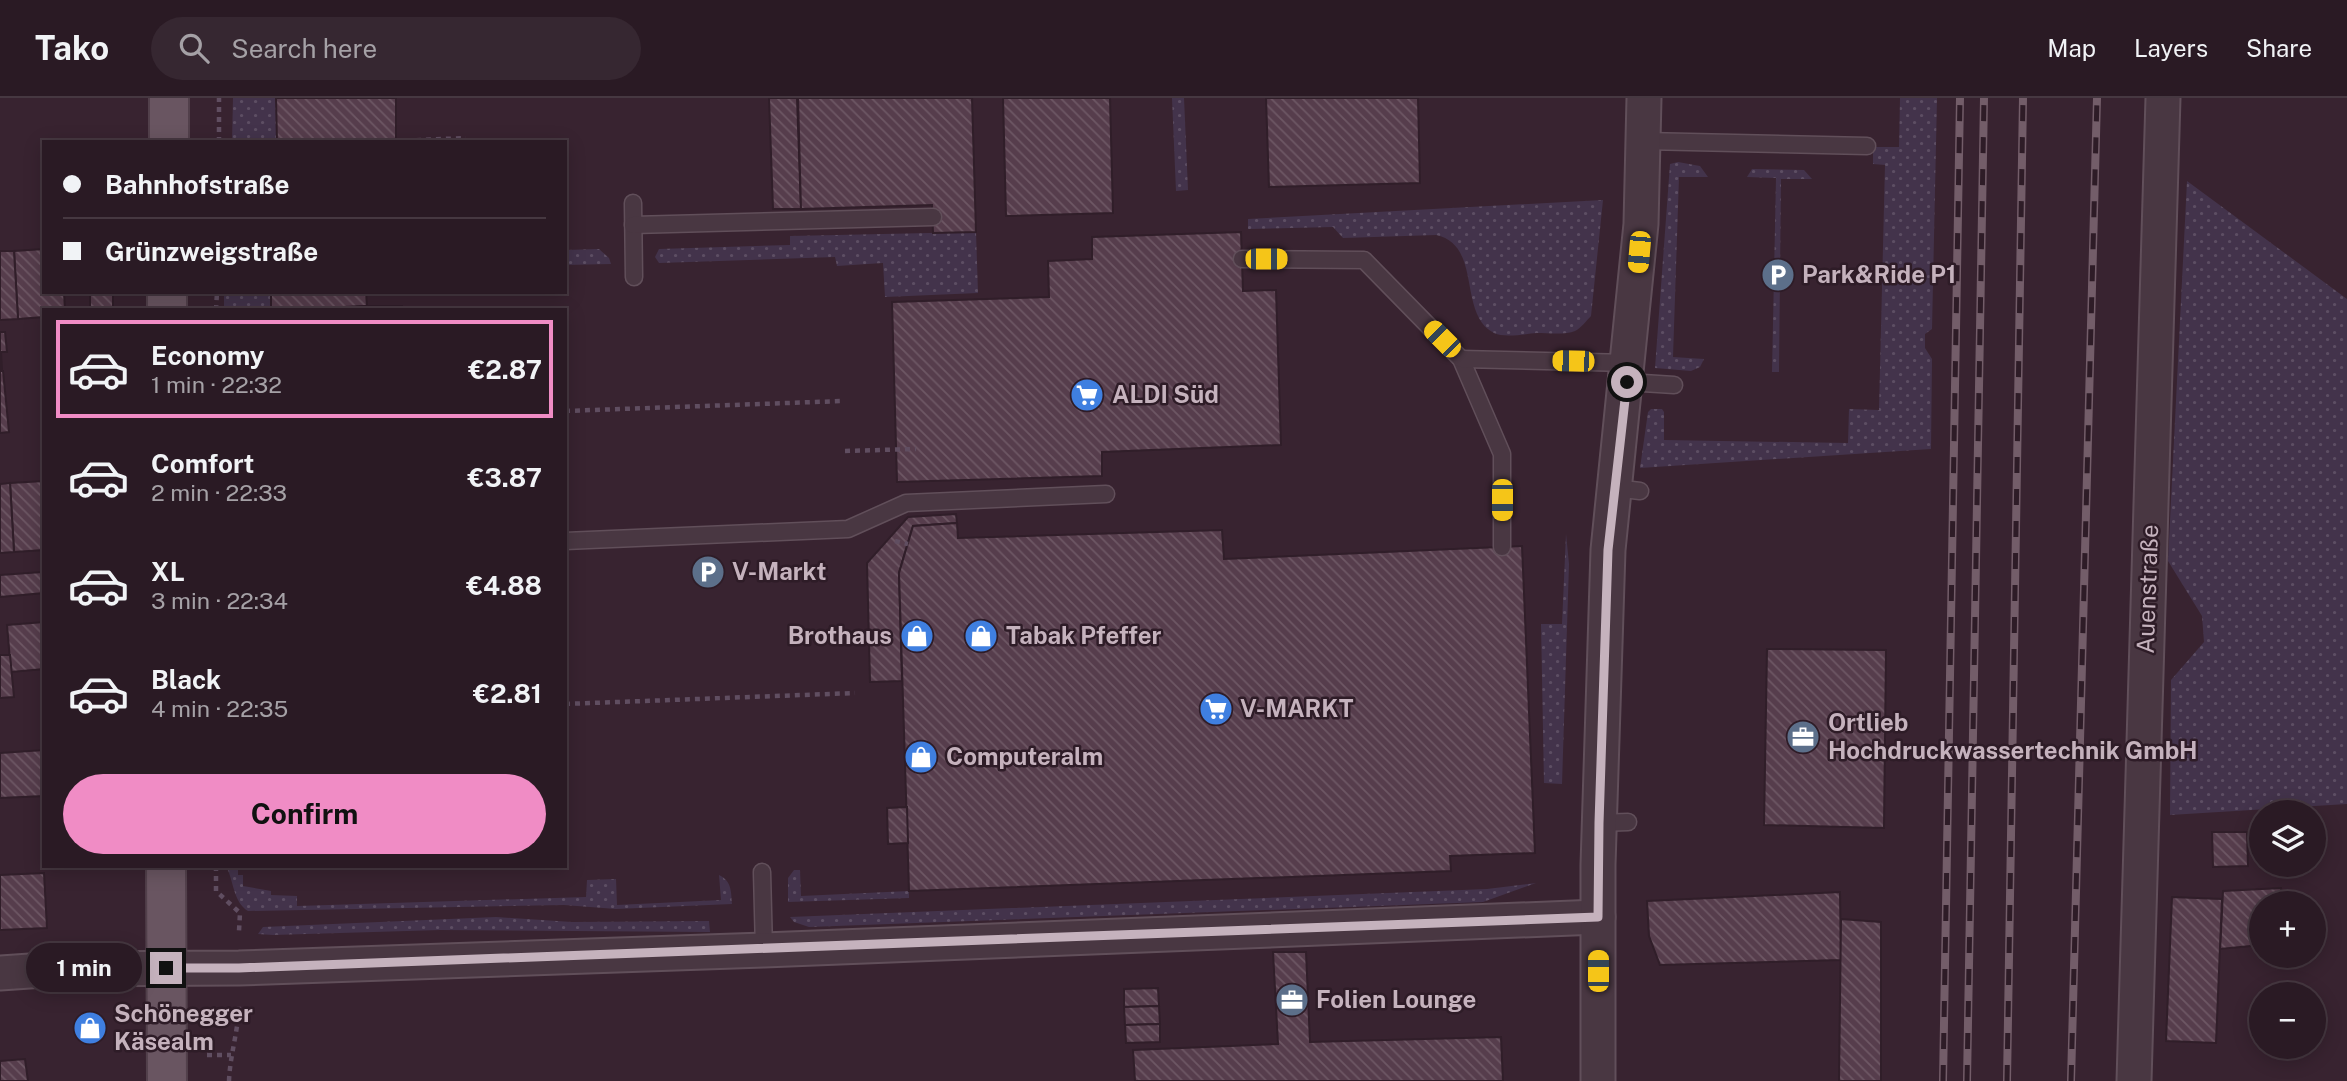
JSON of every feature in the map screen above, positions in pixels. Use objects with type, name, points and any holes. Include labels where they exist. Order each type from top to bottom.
[{"type":"main road","points":[[169,98],[169,140]]},
{"type":"main road","points":[[166,868],[167,1081]]},
{"type":"street","points":[[1598,1081],[1598,917],[1613,823],[1608,550],[1628,490],[1628,372],[1641,224],[1644,98]]},
{"type":"street","name":"Auenstraße","points":[[2134,1081],[2163,98]]},
{"type":"street","points":[[0,973],[60,969],[239,968],[764,950],[1598,917]]},
{"type":"lane","points":[[1644,141],[1867,146]]},
{"type":"lane","points":[[633,203],[634,277]]},
{"type":"lane","points":[[633,225],[933,217]]},
{"type":"lane","points":[[1242,259],[1364,260],[1461,359],[1502,454],[1502,547]]},
{"type":"lane","points":[[1461,359],[1628,372],[1674,385]]},
{"type":"lane","points":[[567,541],[848,529],[906,503],[1106,494]]},
{"type":"lane","points":[[762,872],[764,950]]},
{"type":"path","points":[[219,98],[219,140]]},
{"type":"path","points":[[419,140],[466,138]]},
{"type":"path","points":[[567,411],[843,401]]},
{"type":"path","points":[[845,451],[916,449]]},
{"type":"path","points":[[567,704],[855,693]]},
{"type":"path","points":[[216,868],[216,891],[240,913]]},
{"type":"path","points":[[229,1081],[231,1055],[239,1019]]},
{"type":"shaded area","points":[[233,98],[276,98],[277,140],[232,140]]},
{"type":"shaded area","points":[[1172,98],[1184,98],[1188,190],[1176,191]]},
{"type":"shaded area","points":[[1900,98],[1937,98],[1932,329],[1925,334],[1925,348],[1932,359],[1931,449],[1640,468],[1648,412],[1651,409],[1662,409],[1664,412],[1664,440],[1848,443],[1849,409],[1879,410],[1885,165],[1873,164],[1873,147],[1899,147]]},
{"type":"shaded area","points":[[1678,162],[1700,166],[1708,177],[1679,177],[1673,357],[1704,359],[1700,367],[1691,371],[1655,368],[1670,164]]},
{"type":"shaded area","points":[[1752,169],[1804,170],[1812,179],[1781,179],[1779,372],[1772,372],[1776,178],[1747,177]]},
{"type":"shaded area","points":[[2187,181],[2347,299],[2347,804],[2326,805],[2326,800],[2249,800],[2249,810],[2170,815],[2171,680],[2204,642],[2202,616],[2168,561]]},
{"type":"shaded area","points":[[1603,200],[1591,316],[1577,330],[1567,333],[1494,333],[1483,324],[1476,311],[1460,252],[1450,241],[1436,235],[1343,238],[1333,227],[1248,229],[1248,219]]},
{"type":"shaded area","points":[[976,232],[978,293],[885,297],[883,263],[837,266],[835,257],[659,263],[655,257],[659,249],[790,245],[790,236]]},
{"type":"shaded area","points":[[599,249],[609,258],[611,264],[567,265],[567,250]]},
{"type":"shaded area","points":[[224,294],[271,294],[271,308],[224,308]]},
{"type":"shaded area","points":[[1566,534],[1569,564],[1562,784],[1544,783],[1541,624],[1562,624]]},
{"type":"shaded area","points":[[227,868],[238,868],[238,875],[243,875],[243,886],[271,891],[271,895],[297,896],[297,906],[586,897],[587,880],[616,879],[617,905],[721,900],[719,875],[729,884],[732,904],[616,909],[564,905],[248,911],[239,902]]},
{"type":"shaded area","points":[[794,870],[800,870],[801,896],[909,891],[909,898],[788,902],[788,878]]},
{"type":"shaded area","points":[[1536,883],[1483,902],[809,927],[794,922],[790,917],[1487,889]]},
{"type":"shaded area","points":[[496,917],[572,922],[709,921],[710,932],[440,930],[258,934],[263,927]]},
{"type":"building","points":[[276,98],[396,98],[396,140],[277,140]]},
{"type":"building","points":[[769,98],[797,98],[801,209],[773,209]]},
{"type":"building","points":[[798,98],[972,98],[976,232],[933,233],[932,205],[801,209]]},
{"type":"building","points":[[1003,98],[1110,98],[1113,213],[1006,216]]},
{"type":"building","points":[[1266,98],[1418,98],[1420,183],[1269,187]]},
{"type":"building","name":"ALDI Süd","points":[[1241,232],[1243,291],[1276,290],[1281,445],[1102,452],[1102,476],[897,482],[892,302],[1049,297],[1048,261],[1092,259],[1092,237]]},
{"type":"building","points":[[42,249],[42,294],[64,294],[65,308],[42,308],[42,317],[18,319],[14,251]]},
{"type":"building","points":[[0,251],[14,251],[18,319],[0,320]]},
{"type":"building","points":[[90,294],[113,294],[113,308],[90,308]]},
{"type":"building","points":[[271,294],[366,294],[367,306],[271,308]]},
{"type":"building","points":[[367,306],[402,306],[402,308],[335,308]]},
{"type":"building","points":[[0,332],[5,332],[7,352],[1,352],[2,371],[0,371]]},
{"type":"building","points":[[0,371],[3,371],[9,432],[0,433]]},
{"type":"building","points":[[42,481],[42,550],[14,552],[10,483]]},
{"type":"building","points":[[10,483],[14,552],[0,553],[0,484]]},
{"type":"building","points":[[956,514],[957,523],[913,526],[899,573],[902,681],[870,682],[867,563],[908,517]]},
{"type":"building","name":"V-MARKT","points":[[957,523],[958,538],[1222,530],[1224,559],[1522,546],[1535,853],[1450,856],[1451,871],[909,891],[899,573],[913,526]]},
{"type":"building","points":[[42,572],[42,593],[0,597],[0,575]]},
{"type":"building","points":[[42,622],[42,669],[11,672],[7,625]]},
{"type":"building","points":[[1767,649],[1886,650],[1884,828],[1764,825]]},
{"type":"building","points":[[0,655],[10,655],[14,697],[0,698]]},
{"type":"building","points":[[42,750],[42,796],[0,798],[0,753]]},
{"type":"building","points":[[907,807],[908,843],[888,844],[887,808]]},
{"type":"building","points":[[2212,832],[2247,832],[2248,866],[2213,867]]},
{"type":"building","points":[[44,873],[47,928],[0,930],[0,875]]},
{"type":"building","points":[[2281,888],[2281,891],[2249,891],[2249,946],[2220,949],[2223,891]]},
{"type":"building","points":[[1840,892],[1841,960],[1660,965],[1649,936],[1647,901]]},
{"type":"building","points":[[2172,897],[2222,899],[2216,1043],[2166,1041]]},
{"type":"building","points":[[1841,919],[1881,922],[1881,1081],[1839,1081]]},
{"type":"building","points":[[1273,952],[1306,952],[1310,1042],[1501,1037],[1503,1081],[1135,1081],[1133,1050],[1278,1044]]},
{"type":"building","points":[[1158,988],[1159,1006],[1124,1007],[1124,989]]},
{"type":"building","points":[[1159,1006],[1160,1024],[1125,1025],[1124,1007]]},
{"type":"building","points":[[1160,1024],[1160,1042],[1126,1043],[1125,1025]]},
{"type":"building","points":[[25,1059],[28,1081],[0,1081],[0,1061]]},
{"type":"railway","points":[[1943,1081],[1960,98]]},
{"type":"railway","points":[[1967,1081],[1984,98]]},
{"type":"railway","points":[[2007,1081],[2023,98]]},
{"type":"railway","points":[[2071,1081],[2097,98]]},
{"type":"place","name":"Park&Ride P1","points":[[1778,275]]},
{"type":"place","name":"ALDI Süd","points":[[1087,395]]},
{"type":"place","name":"V-Markt","points":[[708,572]]},
{"type":"place","name":"Brothaus","points":[[917,636]]},
{"type":"place","name":"Tabak Pfeffer","points":[[981,636]]},
{"type":"place","name":"V-MARKT","points":[[1216,709]]},
{"type":"place","name":"Ortlieb Hochdruckwassertechnik GmbH","points":[[1803,737]]},
{"type":"place","name":"Computeralm","points":[[921,757]]},
{"type":"place","name":"Folien Lounge","points":[[1292,1000]]},
{"type":"place","name":"Schönegger Käsealm","points":[[90,1028]]},
{"type":"route","points":[[166,968],[239,968],[764,950],[1598,917],[1608,550],[1627,382]]}]
